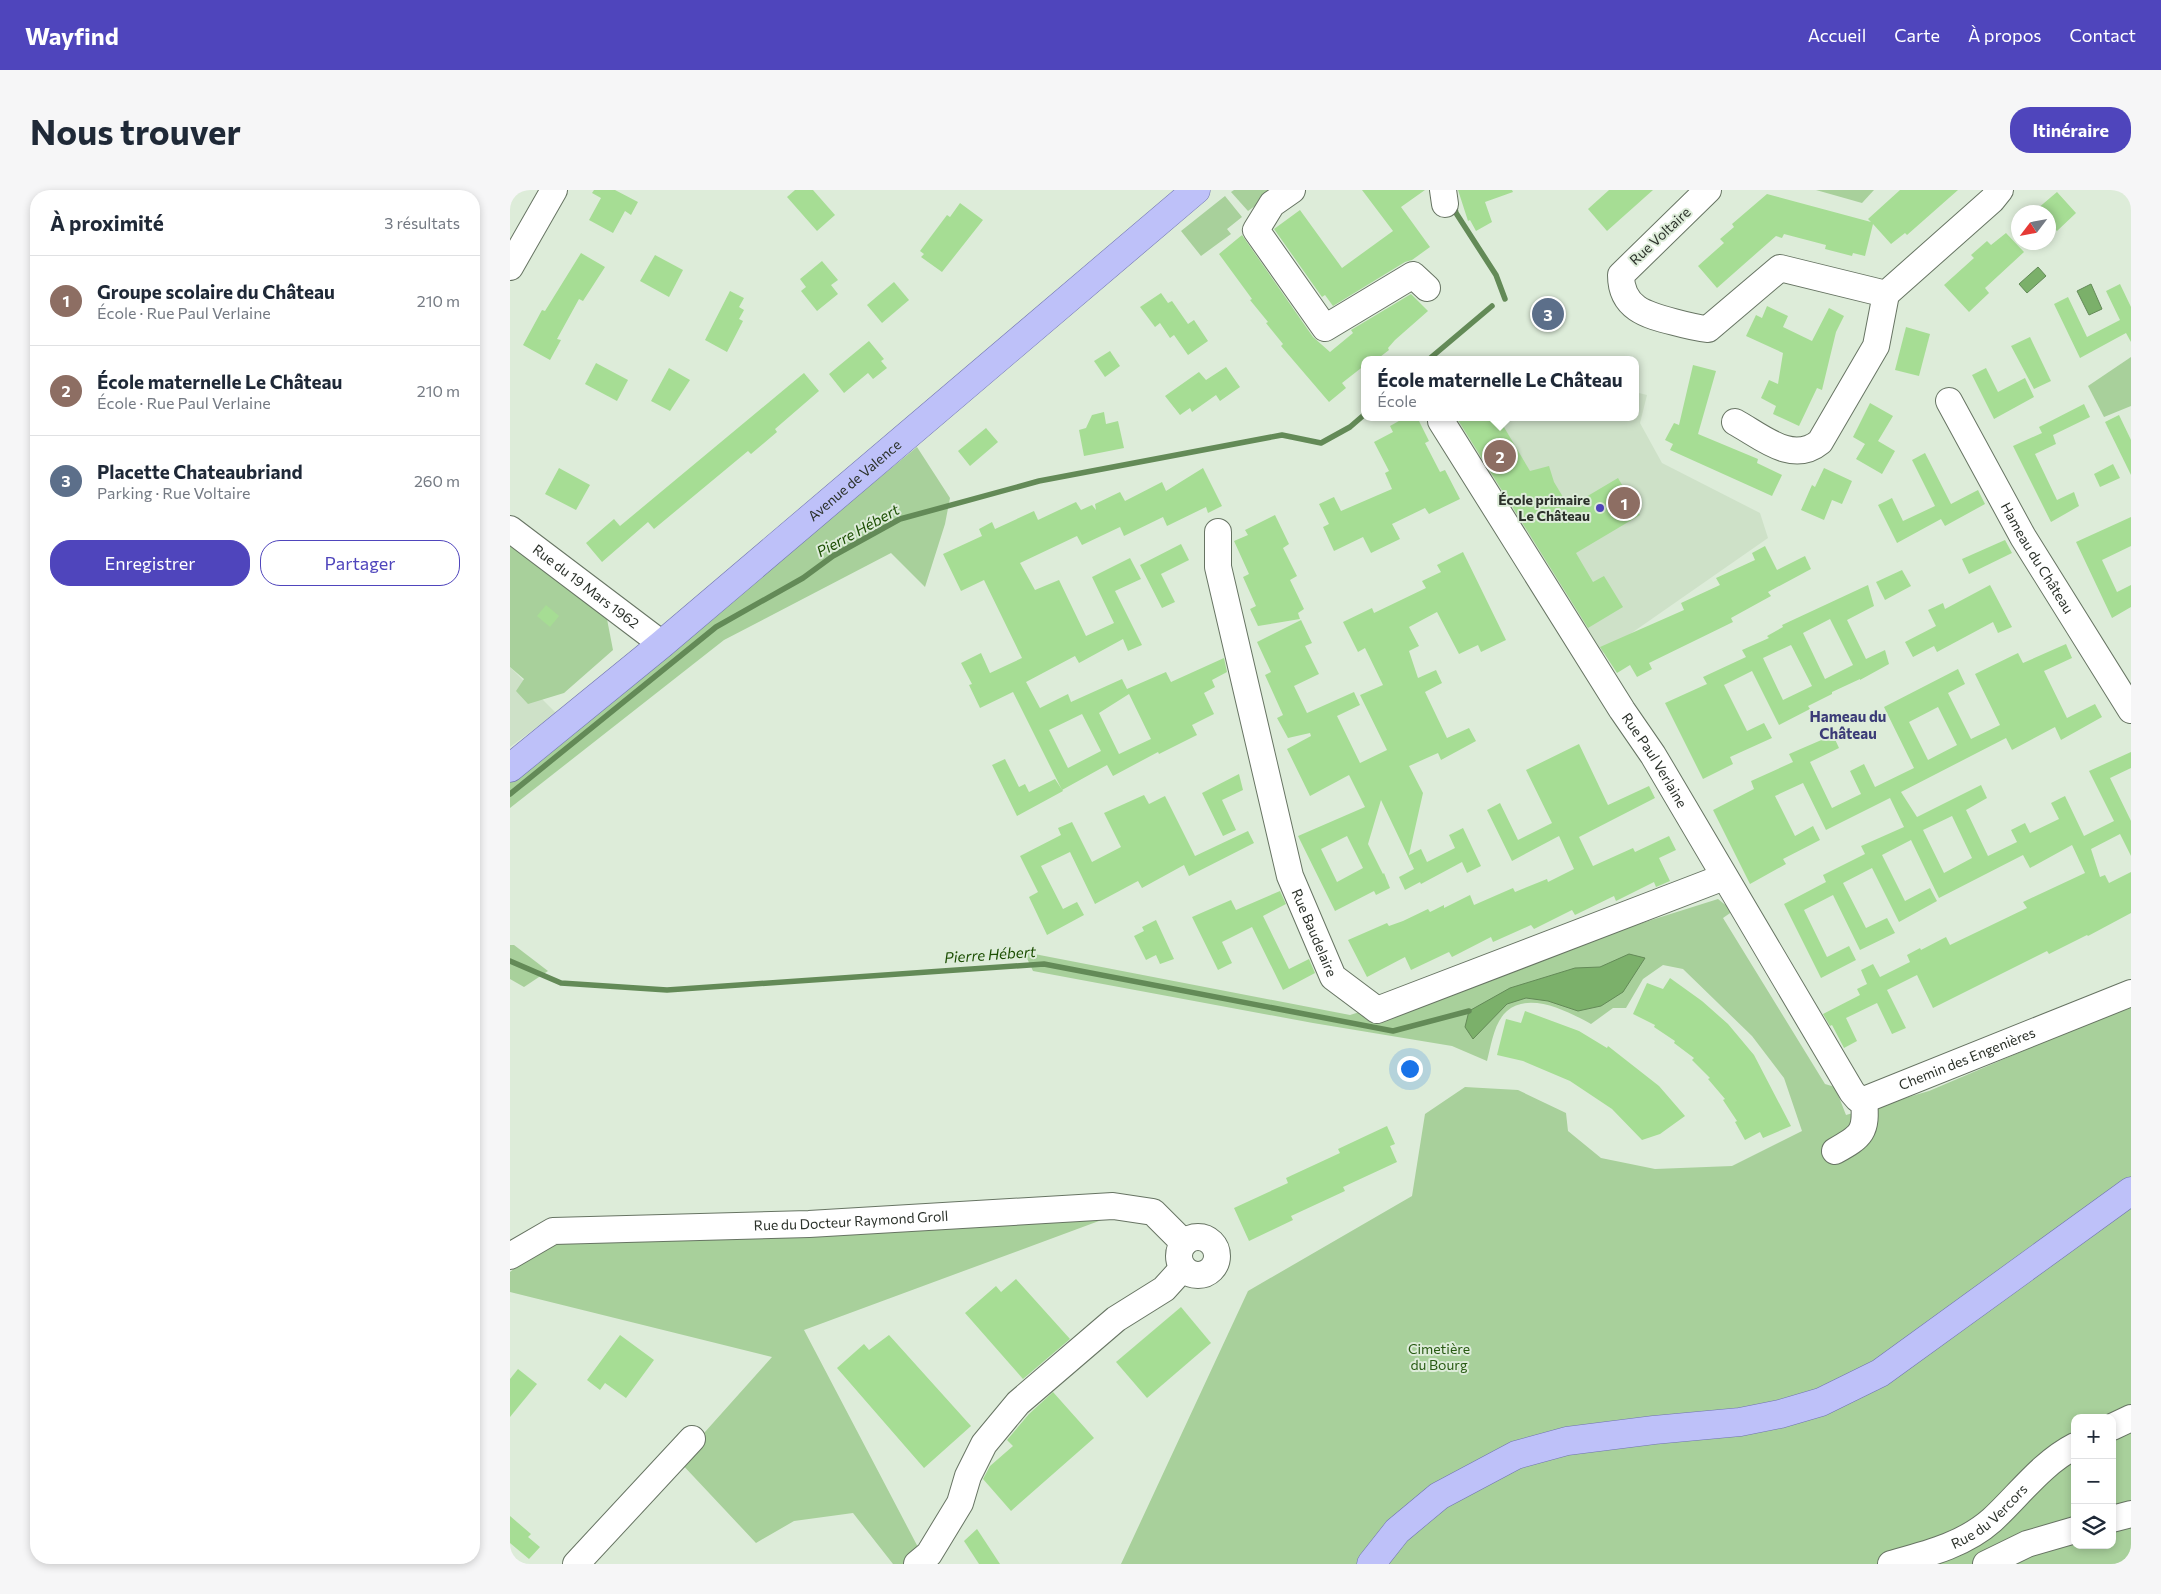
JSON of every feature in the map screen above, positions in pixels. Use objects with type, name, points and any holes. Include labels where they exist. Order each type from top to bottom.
[{"type":"main road","name":"Avenue de Valence","points":[[510,768],[662,644],[1196,190]]},
{"type":"main road","points":[[1371,1564],[1397,1531],[1439,1496],[1516,1455],[1567,1441],[1740,1422],[1780,1414],[1821,1402],[1880,1373],[2131,1191]]},
{"type":"street","points":[[510,267],[554,190]]},
{"type":"street","points":[[1292,190],[1272,204],[1256,230],[1325,328],[1412,275],[1427,288]]},
{"type":"street","name":"Rue Voltaire","points":[[1708,190],[1627,267],[1621,275],[1621,287],[1625,297],[1644,315],[1708,329],[1780,268],[1886,294]]},
{"type":"street","points":[[1735,422],[1782,448],[1795,452],[1806,451],[1820,442],[1876,346],[1886,294],[1992,200],[2000,190]]},
{"type":"street","name":"Hameau du Château","points":[[1949,402],[2023,537],[2131,710]]},
{"type":"street","name":"Rue Paul Verlaine","points":[[1443,421],[1622,710],[1653,755],[1852,1092],[1858,1099],[1864,1100]]},
{"type":"street","name":"Rue du 19 Mars 1962","points":[[510,529],[662,644]]},
{"type":"street","name":"Rue Baudelaire","points":[[1218,532],[1218,567],[1290,876],[1333,976],[1377,1010],[1724,877]]},
{"type":"street","name":"Chemin des Engenières","points":[[1864,1100],[2131,993]]},
{"type":"street","points":[[1835,1151],[1858,1138],[1864,1127],[1864,1100]]},
{"type":"street","name":"Rue du Docteur Raymond Groll","points":[[510,1256],[553,1232],[809,1224],[1112,1206],[1152,1212],[1183,1255],[1164,1289],[1116,1319],[1018,1403],[984,1444],[968,1476],[960,1503],[929,1554],[917,1564]]},
{"type":"street","points":[[2116,1425],[2131,1418]]},
{"type":"street","points":[[576,1564],[692,1439]]},
{"type":"street","name":"Rue du Vercors","points":[[1891,1564],[1950,1547],[1991,1521],[2036,1476],[2071,1449]]},
{"type":"street","points":[[2116,1519],[2131,1514]]},
{"type":"street","points":[[1986,1564],[2027,1544],[2071,1531]]},
{"type":"shaded area","points":[[2038,267],[2046,276],[2027,293],[2019,284]]},
{"type":"shaded area","points":[[2091,284],[2102,309],[2089,315],[2077,291]]},
{"type":"shaded area","points":[[1639,393],[1647,395],[1640,423],[1662,463],[1760,513],[1768,538],[1600,655],[1448,421],[1639,421]]},
{"type":"shaded area","points":[[510,667],[556,713],[510,747]]},
{"type":"shaded area","points":[[1629,954],[1645,958],[1623,992],[1601,1006],[1578,1011],[1548,1001],[1526,998],[1507,1004],[1473,1039],[1465,1027],[1469,1011],[1510,988],[1575,968],[1600,967]]},
{"type":"green space","points":[[1234,190],[1277,190],[1248,211],[1231,192]]},
{"type":"green space","points":[[1816,190],[1874,190],[1862,203]]},
{"type":"green space","points":[[1225,196],[1242,217],[1227,229],[1231,234],[1201,256],[1181,231]]},
{"type":"green space","points":[[2131,357],[2131,406],[2104,417],[2088,386]]},
{"type":"green space","points":[[917,447],[950,498],[945,524],[925,587],[891,553],[724,640],[510,808],[510,781]]},
{"type":"green space","points":[[510,544],[607,619],[613,650],[564,693],[528,704],[516,691],[524,679],[510,667]]},
{"type":"green space","name":"Cimetière du Bourg","points":[[1718,899],[1733,911],[1723,918],[1825,1084],[1835,1087],[1846,1115],[1929,1091],[2131,1005],[2131,1564],[1121,1564],[1248,1291],[1412,1196],[1425,1114],[1465,1087],[1518,1090],[1566,1113],[1568,1131],[1601,1158],[1655,1169],[1732,1166],[1802,1131],[1784,1078],[1752,1036],[1683,969],[1663,965],[1643,979],[1626,1008],[1613,1008],[1591,1024],[1561,1009],[1538,1003],[1516,1005],[1507,1011],[1499,1021],[1487,1061],[1452,1046],[1313,1023],[1033,971],[1024,952],[1350,1015]]},
{"type":"green space","points":[[510,945],[514,945],[548,971],[524,987],[510,979]]},
{"type":"green space","points":[[1107,1218],[804,1330],[920,1551],[906,1564],[893,1564],[853,1513],[794,1521],[756,1543],[679,1461],[772,1357],[510,1292],[510,1272],[549,1240]]},
{"type":"building","points":[[594,190],[615,190],[638,202],[631,215],[625,211],[613,233],[589,220],[601,198],[592,193]]},
{"type":"building","points":[[795,190],[813,190],[835,215],[817,231],[787,197]]},
{"type":"building","points":[[1362,190],[1425,190],[1401,207],[1430,247],[1412,260],[1405,262],[1333,306],[1325,295],[1322,297],[1274,229],[1300,210],[1342,268],[1393,231]]},
{"type":"building","points":[[1458,190],[1512,190],[1513,192],[1485,202],[1492,222],[1476,231],[1470,220],[1468,221]]},
{"type":"building","points":[[1609,190],[1653,190],[1607,231],[1588,209]]},
{"type":"building","points":[[1900,190],[1958,190],[1907,235],[1905,233],[1891,244],[1873,224],[1865,256],[1853,253],[1852,256],[1825,249],[1826,245],[1784,234],[1782,238],[1776,236],[1717,288],[1698,266],[1724,243],[1720,239],[1734,227],[1732,224],[1767,194],[1871,222],[1868,219]]},
{"type":"building","points":[[2057,192],[2076,213],[2057,231],[2056,205],[2042,205]]},
{"type":"building","points":[[960,203],[983,220],[942,272],[921,257],[924,254],[920,251],[947,215],[950,217]]},
{"type":"building","points":[[2006,233],[2011,238],[2011,250],[2022,250],[2024,252],[1985,288],[1989,293],[1969,312],[1944,285],[1974,258],[1971,255],[1987,241],[1991,245]]},
{"type":"building","points":[[1242,235],[1313,337],[1330,352],[1353,333],[1351,330],[1411,294],[1428,311],[1395,340],[1388,348],[1389,350],[1381,356],[1361,356],[1361,368],[1342,383],[1346,388],[1329,402],[1281,346],[1283,344],[1266,323],[1268,322],[1250,300],[1252,299],[1219,254]]},
{"type":"building","points":[[581,253],[605,267],[583,301],[579,299],[557,339],[561,340],[550,360],[523,345],[542,310],[545,311]]},
{"type":"building","points":[[655,255],[683,270],[669,297],[640,281]]},
{"type":"building","points":[[822,261],[838,280],[831,285],[838,294],[817,311],[801,291],[806,287],[800,279]]},
{"type":"building","points":[[894,282],[909,300],[882,323],[867,305]]},
{"type":"building","points":[[2120,284],[2131,307],[2131,342],[2126,333],[2080,358],[2054,304],[2068,297],[2087,337],[2120,320],[2106,291]]},
{"type":"building","points":[[730,291],[744,298],[739,307],[744,310],[739,319],[743,321],[727,352],[705,340]]},
{"type":"building","points":[[1161,293],[1168,303],[1172,301],[1188,324],[1194,320],[1208,341],[1188,355],[1174,335],[1170,338],[1160,323],[1155,327],[1140,307]]},
{"type":"building","points":[[1767,306],[1788,316],[1783,327],[1812,341],[1829,308],[1844,316],[1836,332],[1822,390],[1817,388],[1799,426],[1773,414],[1776,406],[1761,398],[1769,380],[1778,384],[1783,353],[1746,336],[1756,315],[1762,318]]},
{"type":"building","points":[[1906,327],[1930,334],[1919,376],[1895,370]]},
{"type":"building","points":[[2030,337],[2051,381],[2034,389],[2011,346]]},
{"type":"building","points":[[869,341],[884,359],[881,361],[887,368],[873,379],[868,373],[844,393],[829,374]]},
{"type":"building","points":[[1110,351],[1120,366],[1105,377],[1094,361]]},
{"type":"building","points":[[596,363],[628,380],[617,401],[585,384]]},
{"type":"building","points":[[1693,365],[1716,371],[1698,434],[1758,459],[1757,463],[1782,475],[1772,496],[1670,450],[1673,444],[1665,440],[1674,423],[1679,425]]},
{"type":"building","points":[[1226,367],[1240,387],[1220,401],[1216,395],[1192,412],[1190,408],[1180,415],[1165,396],[1199,372],[1206,380]]},
{"type":"building","points":[[669,368],[690,380],[670,411],[651,401]]},
{"type":"building","points":[[1986,368],[1998,392],[2025,378],[2034,397],[1994,419],[1972,375]]},
{"type":"building","points":[[804,373],[819,391],[775,429],[777,432],[751,454],[748,451],[654,529],[648,522],[602,562],[586,543],[614,519],[620,526]]},
{"type":"building","points":[[1870,403],[1893,416],[1878,441],[1895,451],[1882,474],[1856,459],[1865,444],[1853,437]]},
{"type":"building","points":[[2084,404],[2090,417],[2053,435],[2056,444],[2035,454],[2057,500],[2074,492],[2079,506],[2051,522],[2013,446],[2042,433],[2039,427]]},
{"type":"building","points":[[1104,412],[1106,424],[1118,421],[1124,448],[1084,456],[1079,430],[1086,428],[1092,415]]},
{"type":"building","points":[[2119,415],[2131,440],[2131,475],[2105,422]]},
{"type":"building","points":[[1399,421],[1419,421],[1429,441],[1425,443],[1440,472],[1445,470],[1460,499],[1429,514],[1425,508],[1392,524],[1400,539],[1371,553],[1363,537],[1334,551],[1323,527],[1329,524],[1319,504],[1334,497],[1341,511],[1392,489],[1385,473],[1389,471],[1374,442],[1393,432],[1390,426]]},
{"type":"building","points":[[1459,421],[1500,421],[1530,471],[1549,466],[1554,482],[1569,507],[1618,478],[1640,515],[1576,553],[1593,582],[1604,576],[1623,607],[1588,628]]},
{"type":"building","points":[[986,428],[998,442],[970,466],[958,451]]},
{"type":"building","points":[[1925,453],[1951,504],[1978,490],[1985,504],[1945,526],[1941,519],[1897,543],[1878,505],[1892,498],[1903,521],[1935,506],[1912,460]]},
{"type":"building","points":[[2113,464],[2120,478],[2100,487],[2094,474]]},
{"type":"building","points":[[559,468],[590,485],[576,510],[545,494]]},
{"type":"building","points":[[1203,468],[1222,506],[1208,513],[1206,507],[1167,526],[1163,517],[1124,536],[1120,527],[1082,545],[1077,536],[1020,563],[1035,590],[1059,580],[1086,636],[1114,623],[1092,577],[1130,558],[1141,579],[1115,591],[1142,645],[1128,651],[1123,639],[1079,663],[1075,656],[1026,682],[1040,708],[1068,694],[1071,702],[1122,679],[1127,689],[1166,672],[1171,682],[1224,658],[1227,672],[1212,680],[1215,687],[1204,693],[1214,714],[1192,725],[1197,735],[1159,754],[1158,752],[1113,776],[1107,765],[1062,790],[1013,692],[980,708],[969,685],[972,684],[961,663],[981,653],[990,673],[1022,658],[984,580],[961,591],[943,554],[982,536],[979,529],[992,522],[995,529],[1034,511],[1038,520],[1076,502],[1081,510],[1092,505],[1096,510],[1095,504],[1120,492],[1125,501],[1162,482],[1166,491]],"holes":[[[1129,694],[1151,739],[1119,754],[1099,713]],[[1082,714],[1101,751],[1068,768],[1049,730]]]},
{"type":"building","points":[[1824,468],[1852,481],[1842,504],[1832,500],[1824,520],[1801,510],[1812,485],[1815,487]]},
{"type":"building","points":[[1275,515],[1289,544],[1283,548],[1297,576],[1290,580],[1304,609],[1298,613],[1300,619],[1258,626],[1250,609],[1256,606],[1243,577],[1249,574],[1234,541],[1248,535],[1245,530]]},
{"type":"building","points":[[2131,517],[2131,546],[2102,560],[2117,592],[2131,585],[2131,607],[2112,618],[2076,542]]},
{"type":"building","points":[[2005,540],[2012,553],[1969,574],[1962,559]]},
{"type":"building","points":[[1181,544],[1189,560],[1161,574],[1175,602],[1162,608],[1140,565]]},
{"type":"building","points":[[1765,546],[1777,570],[1805,556],[1811,569],[1768,592],[1771,596],[1731,618],[1733,622],[1649,663],[1652,669],[1637,677],[1630,665],[1617,673],[1600,647],[1684,610],[1681,603],[1720,585],[1716,578],[1755,560],[1752,553]]},
{"type":"building","points":[[1463,552],[1506,640],[1481,652],[1478,645],[1459,654],[1437,612],[1409,627],[1419,646],[1409,651],[1418,678],[1436,670],[1442,683],[1425,692],[1447,738],[1469,728],[1476,741],[1441,760],[1438,753],[1409,766],[1423,793],[1409,855],[1421,849],[1427,862],[1455,848],[1449,835],[1463,828],[1481,866],[1467,873],[1462,862],[1421,884],[1420,882],[1405,890],[1399,877],[1414,869],[1381,800],[1368,844],[1390,888],[1376,895],[1374,891],[1335,911],[1298,836],[1365,807],[1349,775],[1310,796],[1287,749],[1311,736],[1310,733],[1288,738],[1277,718],[1283,715],[1265,675],[1271,672],[1257,642],[1301,620],[1312,643],[1305,646],[1319,674],[1294,686],[1307,713],[1354,692],[1360,705],[1337,716],[1360,763],[1387,750],[1360,695],[1383,685],[1365,648],[1358,652],[1343,622],[1372,608],[1374,613],[1426,588],[1422,581],[1441,572],[1437,565]],"holes":[[[1347,836],[1363,868],[1337,882],[1321,849]]]},
{"type":"building","points":[[1902,570],[1911,586],[1885,600],[1876,582]]},
{"type":"building","points":[[1868,585],[1874,606],[1847,620],[1866,659],[1885,650],[1889,664],[1860,680],[1832,692],[1832,694],[1808,706],[1810,709],[1779,725],[1752,671],[1724,685],[1747,731],[1764,723],[1772,738],[1730,757],[1733,764],[1703,779],[1665,703],[1707,684],[1703,677],[1746,657],[1742,650],[1769,638],[1767,636],[1783,627],[1782,625]],"holes":[[[1830,619],[1853,665],[1825,679],[1803,633]],[[1791,645],[1812,686],[1783,700],[1763,658]]]},
{"type":"building","points":[[1990,585],[2012,627],[1998,633],[1993,622],[1937,652],[1934,646],[1913,657],[1905,642],[1936,626],[1928,610],[1943,603],[1945,609]]},
{"type":"building","points":[[546,605],[559,616],[550,627],[537,616]]},
{"type":"building","points":[[2066,644],[2072,658],[2044,671],[2067,718],[2095,704],[2102,717],[2061,740],[2055,727],[2012,750],[2006,738],[1901,792],[1917,817],[1981,785],[1987,798],[1966,810],[1988,856],[2017,842],[2011,830],[2025,823],[2030,833],[2059,819],[2051,803],[2065,796],[2084,836],[2114,821],[2089,771],[2131,752],[2131,768],[2110,778],[2131,821],[2131,856],[2120,834],[2091,849],[2100,877],[2105,875],[2109,883],[2131,872],[2131,913],[2088,936],[2049,954],[2047,951],[1933,1008],[1917,975],[1887,990],[1906,1028],[1892,1034],[1877,1003],[1846,1018],[1857,1041],[1844,1048],[1832,1025],[1830,1026],[1823,1014],[1860,995],[1857,989],[1867,984],[1861,970],[1873,964],[1880,977],[1910,962],[1907,955],[1920,948],[1921,950],[1946,937],[1950,945],[2027,908],[2023,902],[2085,873],[2072,845],[2030,868],[2023,855],[1939,898],[1911,840],[1882,855],[1905,901],[1930,888],[1937,901],[1899,922],[1872,868],[1843,883],[1866,928],[1887,918],[1895,933],[1860,950],[1833,895],[1804,910],[1827,957],[1849,946],[1856,960],[1821,978],[1784,904],[1826,882],[1823,875],[1865,854],[1861,846],[1904,827],[1890,798],[1826,830],[1803,783],[1775,796],[1795,836],[1813,826],[1820,840],[1783,859],[1786,864],[1750,884],[1713,810],[1754,789],[1751,781],[1793,762],[1789,754],[1833,735],[1839,748],[1810,762],[1832,808],[1861,794],[1850,771],[1864,764],[1875,787],[1914,768],[1884,707],[1958,669],[1965,684],[1948,693],[1971,739],[2000,725],[1975,674],[2018,653],[2023,663]],"holes":[[[1938,707],[1957,745],[1928,760],[1909,722]],[[1952,816],[1972,858],[1944,873],[1923,830]]]},
{"type":"building","points":[[1579,744],[1608,805],[1649,786],[1655,798],[1579,837],[1593,866],[1633,848],[1635,852],[1669,836],[1676,850],[1659,858],[1670,881],[1656,887],[1654,882],[1616,901],[1614,896],[1575,915],[1572,910],[1534,929],[1531,925],[1493,942],[1491,937],[1452,957],[1449,952],[1411,970],[1405,957],[1367,977],[1348,940],[1387,923],[1389,926],[1403,921],[1428,909],[1430,912],[1444,905],[1444,908],[1470,895],[1474,905],[1513,888],[1515,892],[1547,879],[1548,882],[1574,869],[1559,836],[1512,861],[1487,810],[1500,803],[1518,840],[1552,823],[1526,770]]},
{"type":"building","points":[[1005,759],[1019,787],[1025,784],[1029,792],[1055,779],[1063,791],[1017,816],[992,765]]},
{"type":"building","points":[[1239,774],[1243,790],[1222,800],[1236,830],[1223,836],[1202,793]]},
{"type":"building","points":[[1144,795],[1149,804],[1165,796],[1195,856],[1248,831],[1254,843],[1189,876],[1184,865],[1142,888],[1138,881],[1095,904],[1070,852],[1041,866],[1063,909],[1077,902],[1084,915],[1047,935],[1029,897],[1038,892],[1020,856],[1061,835],[1058,828],[1072,822],[1092,862],[1121,847],[1104,813]]},
{"type":"building","points":[[1280,891],[1286,904],[1263,916],[1289,969],[1309,959],[1315,973],[1283,990],[1252,927],[1222,942],[1232,963],[1218,970],[1192,917],[1231,900],[1236,910]]},
{"type":"building","points":[[1156,920],[1174,959],[1160,964],[1156,955],[1146,960],[1134,936],[1144,931],[1142,927]]},
{"type":"building","points":[[1670,978],[1702,1001],[1728,1024],[1754,1055],[1791,1126],[1763,1138],[1760,1132],[1745,1140],[1735,1122],[1737,1121],[1723,1100],[1725,1099],[1708,1079],[1710,1078],[1692,1060],[1694,1058],[1674,1043],[1675,1041],[1654,1027],[1655,1025],[1633,1014],[1647,983],[1663,989]]},
{"type":"building","points":[[1525,1011],[1579,1031],[1607,1048],[1608,1046],[1659,1086],[1685,1116],[1660,1134],[1642,1140],[1612,1109],[1570,1081],[1523,1061],[1497,1055],[1506,1019],[1521,1023]]},
{"type":"building","points":[[1387,1126],[1395,1144],[1390,1146],[1397,1162],[1343,1187],[1345,1191],[1291,1216],[1293,1220],[1249,1241],[1234,1208],[1288,1183],[1286,1178],[1340,1153],[1338,1149]]},
{"type":"building","points":[[1016,1279],[1070,1339],[1023,1379],[965,1313],[996,1286],[1001,1292]]},
{"type":"building","points":[[1181,1307],[1211,1343],[1147,1398],[1116,1362]]},
{"type":"building","points":[[620,1335],[654,1360],[626,1398],[605,1383],[600,1390],[587,1380]]},
{"type":"building","points":[[889,1335],[971,1426],[924,1468],[837,1368],[864,1344],[869,1350]]},
{"type":"building","points":[[518,1369],[537,1384],[510,1417],[510,1379]]},
{"type":"building","points":[[1053,1392],[1094,1438],[1011,1511],[983,1479],[990,1466],[1013,1446],[1007,1440],[1029,1414]]},
{"type":"building","points":[[510,1516],[531,1534],[528,1537],[540,1547],[529,1559],[510,1543]]},
{"type":"building","points":[[977,1529],[1000,1564],[979,1564],[964,1541]]},
{"type":"waterway","name":"Pierre Hébert","points":[[1454,204],[1456,213],[1496,275],[1505,299]]},
{"type":"waterway","name":"Pierre Hébert","points":[[1433,356],[1492,306]]},
{"type":"waterway","name":"Pierre Hébert","points":[[510,794],[716,627],[803,578],[833,556],[900,519],[1039,481],[1282,435],[1321,443],[1350,427],[1361,417]]},
{"type":"waterway","name":"Pierre Hébert","points":[[510,961],[561,983],[667,990],[1044,964],[1393,1031],[1469,1011]]},
{"type":"place","name":"Placette Chateaubriand","points":[[1548,314]]},
{"type":"place","name":"École maternelle Le Château","points":[[1500,456]]},
{"type":"place","name":"Groupe scolaire du Château","points":[[1624,503]]},
{"type":"place","name":"École primaire Le Château","points":[[1600,508]]},
{"type":"district","name":"Hameau du Château","points":[[1848,726]]}]
